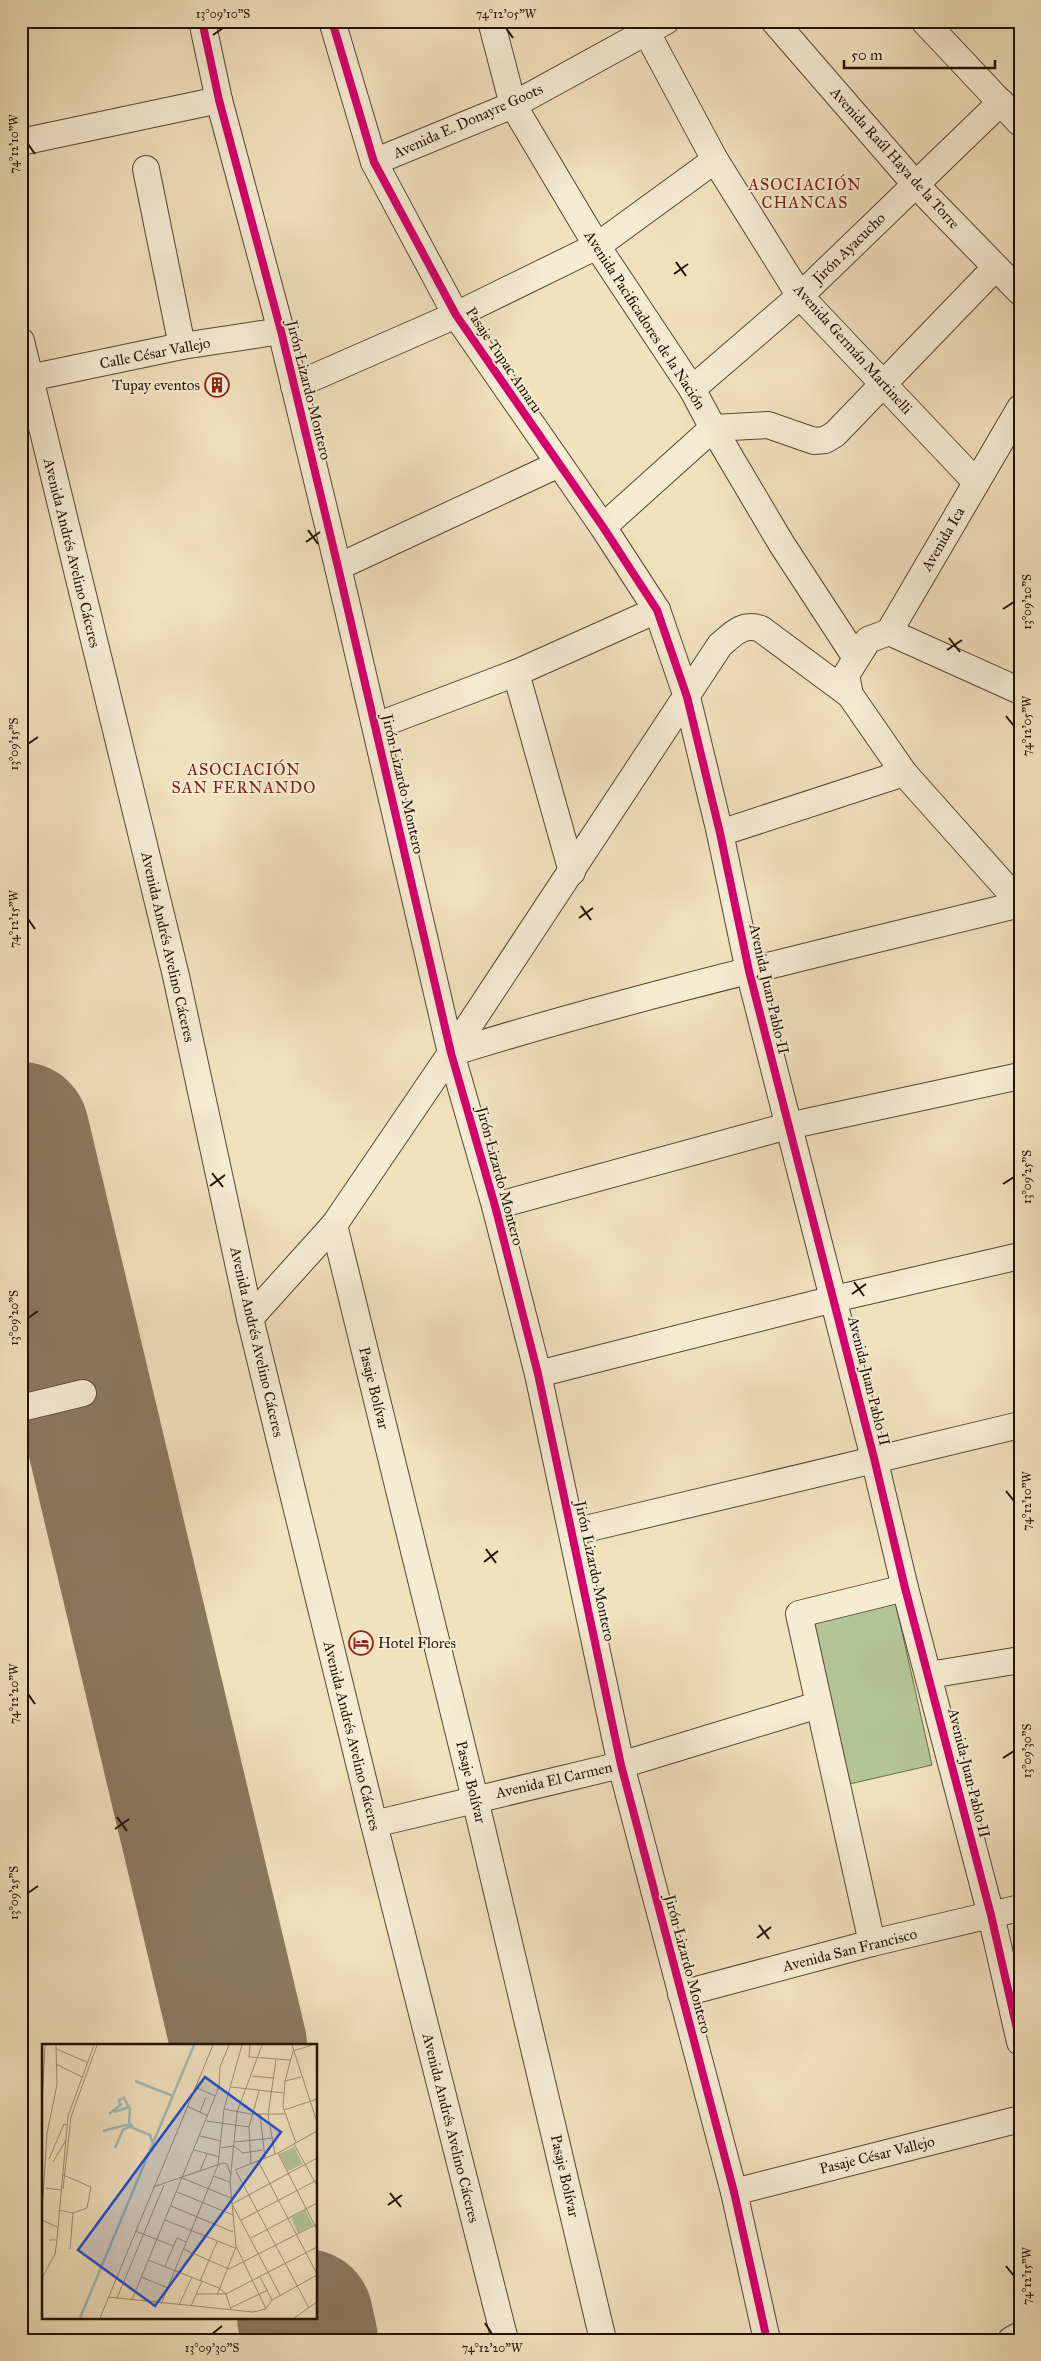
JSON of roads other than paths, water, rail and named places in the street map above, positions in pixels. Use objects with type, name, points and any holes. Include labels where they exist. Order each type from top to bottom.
[{"type":"street","name":"Jirón Lizardo Montero","points":[[202,21],[219,100],[280,331],[338,567],[451,1053],[495,1206],[538,1374],[621,1765],[734,2192],[766,2340]]},
{"type":"street","name":"Pasaje Tupac Amaru","points":[[332,21],[374,162],[456,315],[603,527],[657,610],[687,697]]},
{"type":"street","name":"Avenida Pacificadores de la Nación","points":[[491,21],[513,105],[597,246],[692,389],[781,543],[856,658]]},
{"type":"street","name":"Avenida Raúl Haya de la Torre","points":[[774,21],[916,185],[1020,292]]},
{"type":"street","points":[[924,21],[1020,123]]},
{"type":"street","name":"Avenida E. Donayre Goots","points":[[374,162],[513,105],[652,25]]},
{"type":"street","name":"Avenida Germán Martinelli","points":[[652,25],[715,160],[800,296],[976,482]]},
{"type":"street","points":[[21,142],[219,100]]},
{"type":"street","name":"Jirón Ayacucho","points":[[692,389],[800,296],[1001,102]]},
{"type":"street","points":[[294,386],[456,315],[597,246],[715,160]]},
{"type":"street","points":[[146,169],[182,346]]},
{"type":"street","points":[[603,527],[713,428],[768,425],[814,440],[825,440],[835,434],[995,268]]},
{"type":"street","name":"Calle César Vallejo","points":[[29,378],[182,346],[280,331]]},
{"type":"street","name":"Avenida Andrés Avelino Cáceres","points":[[21,341],[176,976],[250,1318],[374,1824],[505,2340]]},
{"type":"street","name":"Avenida Ica","points":[[889,632],[1020,408]]},
{"type":"street","points":[[338,567],[559,464]]},
{"type":"street","points":[[376,726],[516,673],[657,610]]},
{"type":"street","points":[[250,1318],[334,1225],[572,872],[720,645],[738,629],[752,625],[774,637],[850,695],[904,773],[1020,904],[749,971],[517,1033],[451,1053]]},
{"type":"street","points":[[850,695],[846,675],[856,658],[868,640],[889,632],[1020,691]]},
{"type":"street","points":[[516,673],[572,872]]},
{"type":"street","name":"Avenida Juan Pablo II","points":[[687,697],[720,833],[749,971],[834,1299],[905,1588],[991,1915],[1020,2042]]},
{"type":"street","points":[[720,833],[904,773]]},
{"type":"street","points":[[495,1206],[788,1126],[1020,1076]]},
{"type":"street","name":"Pasaje Bolívar","points":[[334,1225],[476,1799],[604,2340]]},
{"type":"street","points":[[538,1374],[834,1299],[1020,1256]]},
{"type":"street","points":[[21,1408],[83,1393]]},
{"type":"street","points":[[573,1532],[874,1458],[1020,1425]]},
{"type":"street","points":[[872,1943],[799,1614],[905,1588]]},
{"type":"street","points":[[929,1675],[1020,1660]]},
{"type":"street","name":"Avenida El Carmen","points":[[374,1824],[621,1765],[818,1704]]},
{"type":"street","name":"Avenida San Francisco","points":[[681,1994],[872,1943],[1020,1908]]},
{"type":"street","name":"Pasaje César Vallejo","points":[[734,2192],[1020,2119]]},
{"type":"street","points":[[1011,2340],[1020,2335]]},
{"type":"place","name":"Tupay eventos","points":[[217,385]]},
{"type":"place","name":"Hotel Flores","points":[[361,1643]]},
{"type":"district","name":"ASOCIACIÓN CHANCAS","points":[[805,193]]},
{"type":"district","name":"ASOCIACIÓN SAN FERNANDO","points":[[244,778]]}]
